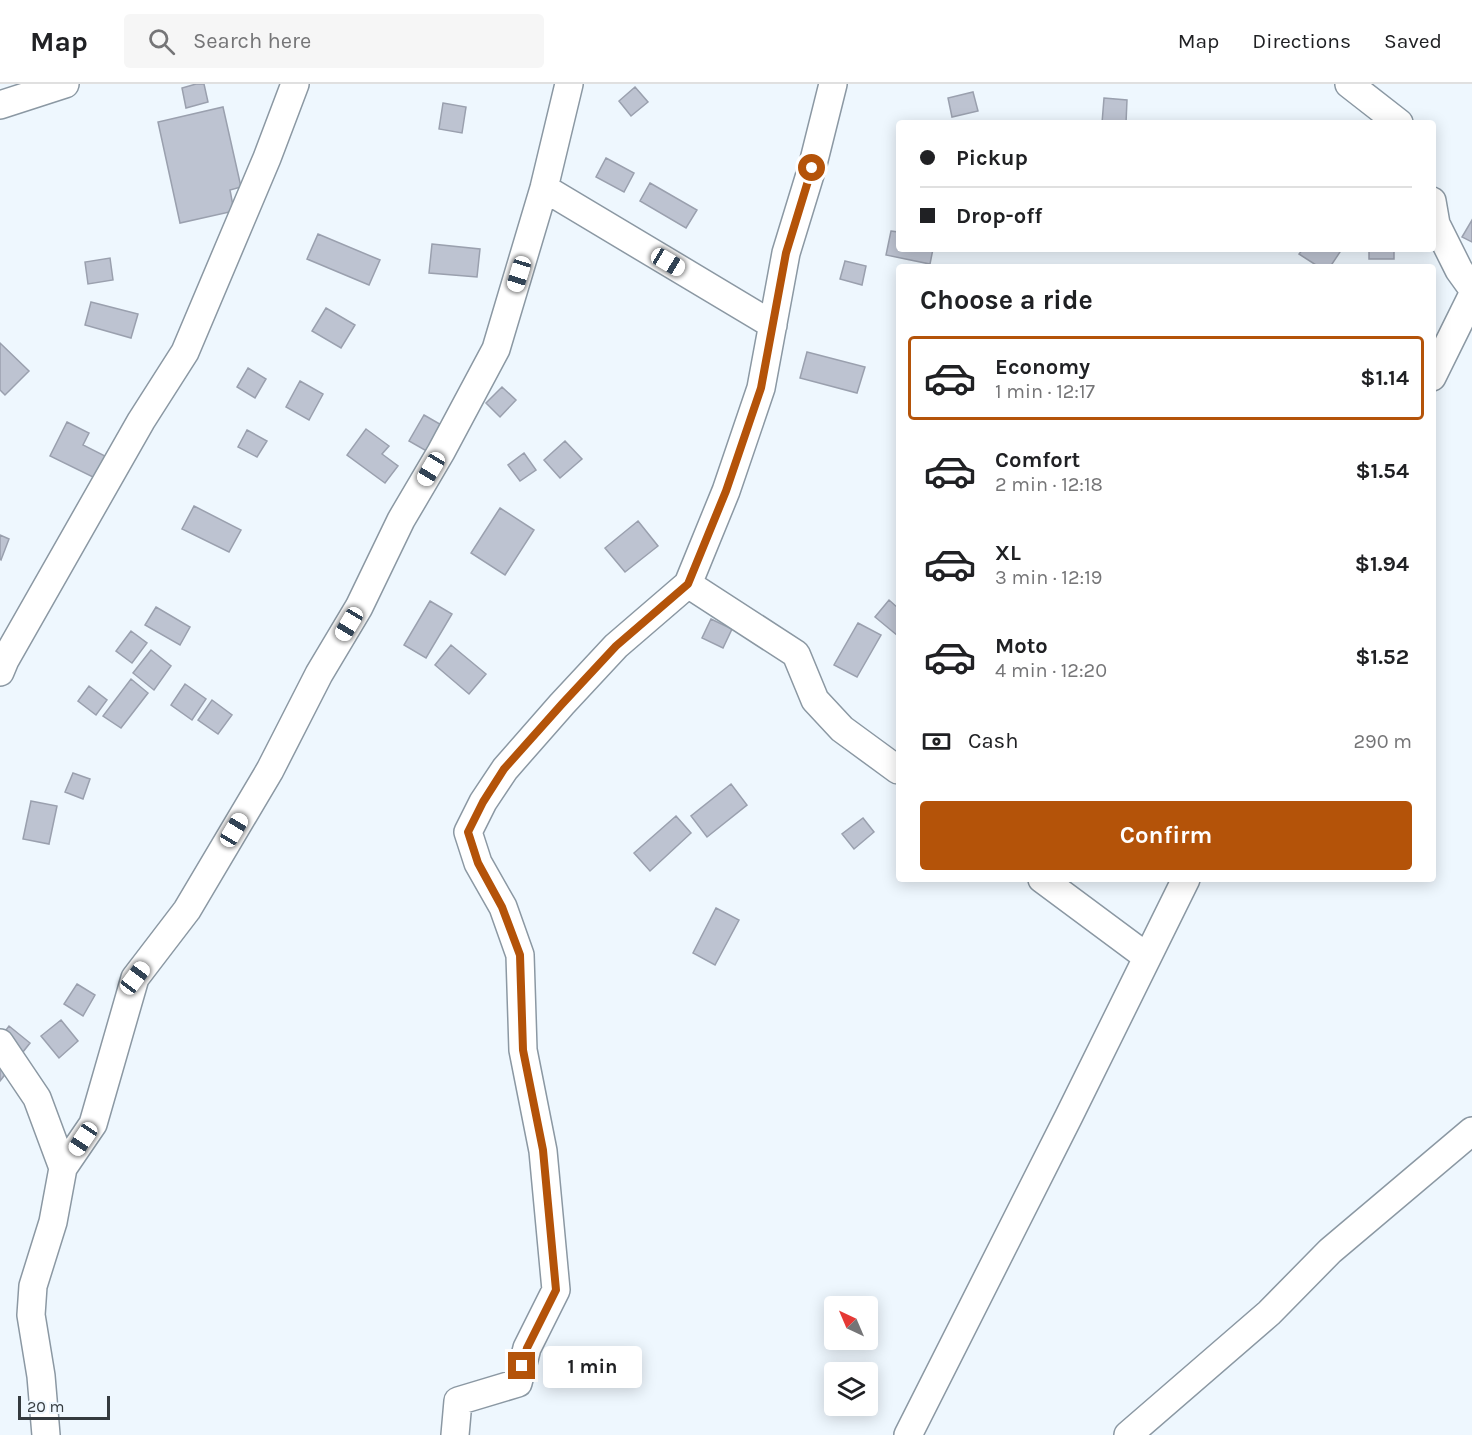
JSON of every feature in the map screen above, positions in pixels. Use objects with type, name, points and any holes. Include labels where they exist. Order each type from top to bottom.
[{"type":"street","points":[[0,105],[65,84]]},
{"type":"street","points":[[0,672],[4,660],[141,421],[186,352],[267,158],[295,84]]},
{"type":"street","points":[[46,1435],[41,1376],[31,1316],[33,1286],[53,1222],[63,1168],[93,1124],[135,978],[187,910],[270,770],[319,674],[359,607],[401,520],[441,452],[496,349],[544,188],[569,84]]},
{"type":"street","points":[[455,1435],[458,1401],[518,1383],[527,1348],[556,1290],[543,1150],[523,1050],[520,955],[502,907],[478,863],[468,832],[483,802],[504,769],[616,646],[688,584],[726,491],[761,388],[786,253],[812,168],[833,84]]},
{"type":"street","points":[[1348,84],[1396,120]]},
{"type":"street","points":[[1370,84],[1398,120]]},
{"type":"street","points":[[544,188],[773,325]]},
{"type":"street","points":[[1436,224],[1459,270],[1472,288]]},
{"type":"street","points":[[1436,369],[1472,296]]},
{"type":"street","points":[[688,584],[796,654],[816,700],[842,729],[896,769]]},
{"type":"street","points":[[1046,882],[1147,957]]},
{"type":"street","points":[[908,1435],[1184,882]]},
{"type":"street","points":[[0,1043],[37,1098],[63,1168]]},
{"type":"street","points":[[1128,1435],[1269,1312],[1330,1251],[1472,1131]]},
{"type":"building","points":[[204,84],[208,102],[186,108],[182,88]]},
{"type":"building","points":[[635,87],[648,102],[631,116],[619,101]]},
{"type":"building","points":[[973,92],[978,111],[952,117],[948,98]]},
{"type":"building","points":[[1104,98],[1127,100],[1126,120],[1102,120]]},
{"type":"building","points":[[443,103],[466,107],[462,133],[439,129]]},
{"type":"building","points":[[223,107],[241,187],[230,190],[234,211],[180,223],[158,122]]},
{"type":"building","points":[[606,158],[634,173],[624,192],[596,177]]},
{"type":"building","points":[[650,183],[697,210],[686,228],[640,201]]},
{"type":"building","points":[[1472,220],[1472,242],[1462,237]]},
{"type":"building","points":[[891,231],[896,232],[896,252],[932,252],[930,264],[886,255]]},
{"type":"building","points":[[318,234],[380,260],[369,285],[307,259]]},
{"type":"building","points":[[432,244],[480,249],[477,277],[429,273]]},
{"type":"building","points":[[1301,252],[1340,252],[1332,264],[1314,264],[1299,254]]},
{"type":"building","points":[[1369,252],[1394,252],[1394,259],[1369,259]]},
{"type":"building","points":[[110,258],[113,280],[88,284],[85,262]]},
{"type":"building","points":[[845,261],[866,266],[862,285],[840,279]]},
{"type":"building","points":[[91,302],[138,314],[131,338],[85,325]]},
{"type":"building","points":[[326,308],[355,325],[341,348],[312,331]]},
{"type":"building","points":[[0,343],[29,371],[5,395],[0,390]]},
{"type":"building","points":[[807,352],[865,367],[857,393],[800,378]]},
{"type":"building","points":[[248,368],[266,379],[255,398],[237,387]]},
{"type":"building","points":[[300,381],[323,394],[309,420],[286,407]]},
{"type":"building","points":[[502,387],[516,400],[500,417],[486,403]]},
{"type":"building","points":[[424,415],[445,427],[430,453],[409,441]]},
{"type":"building","points":[[67,422],[89,433],[83,445],[107,457],[97,479],[50,456]]},
{"type":"building","points":[[366,429],[389,446],[382,454],[398,466],[385,483],[347,455]]},
{"type":"building","points":[[247,430],[267,441],[257,457],[238,447]]},
{"type":"building","points":[[565,441],[582,459],[560,478],[544,460]]},
{"type":"building","points":[[524,453],[536,470],[520,481],[508,465]]},
{"type":"building","points":[[194,506],[241,530],[229,552],[182,529]]},
{"type":"building","points":[[500,508],[534,530],[505,575],[471,553]]},
{"type":"building","points":[[638,521],[658,546],[625,572],[605,548]]},
{"type":"building","points":[[0,535],[9,539],[1,560],[0,559]]},
{"type":"building","points":[[889,600],[896,606],[896,634],[875,617]]},
{"type":"building","points":[[430,601],[452,614],[426,658],[404,645]]},
{"type":"building","points":[[156,607],[190,627],[180,645],[145,625]]},
{"type":"building","points":[[711,619],[732,629],[723,648],[702,638]]},
{"type":"building","points":[[858,623],[881,635],[857,677],[834,665]]},
{"type":"building","points":[[131,631],[147,643],[132,663],[116,651]]},
{"type":"building","points":[[451,645],[486,674],[469,694],[435,665]]},
{"type":"building","points":[[151,650],[171,666],[154,690],[133,673]]},
{"type":"building","points":[[131,679],[148,693],[121,728],[103,716]]},
{"type":"building","points":[[185,684],[206,699],[192,720],[171,705]]},
{"type":"building","points":[[89,686],[107,700],[96,715],[78,701]]},
{"type":"building","points":[[212,700],[232,715],[218,734],[198,720]]},
{"type":"building","points":[[73,773],[90,779],[83,799],[65,792]]},
{"type":"building","points":[[731,784],[747,805],[707,837],[691,816]]},
{"type":"building","points":[[31,801],[57,806],[49,844],[23,839]]},
{"type":"building","points":[[676,816],[691,833],[650,871],[634,853]]},
{"type":"building","points":[[863,818],[874,832],[854,849],[842,834]]},
{"type":"building","points":[[716,908],[739,920],[715,965],[693,953]]},
{"type":"building","points":[[77,984],[95,995],[83,1016],[64,1004]]},
{"type":"building","points":[[61,1020],[78,1041],[59,1058],[41,1036]]},
{"type":"building","points":[[9,1026],[30,1043],[0,1081],[0,1038]]},
{"type":"route","points":[[522,1366],[527,1348],[556,1290],[543,1150],[523,1050],[520,955],[502,907],[478,863],[468,832],[483,802],[504,769],[616,646],[688,584],[692,569],[726,491],[761,388],[786,253],[812,168]]}]
